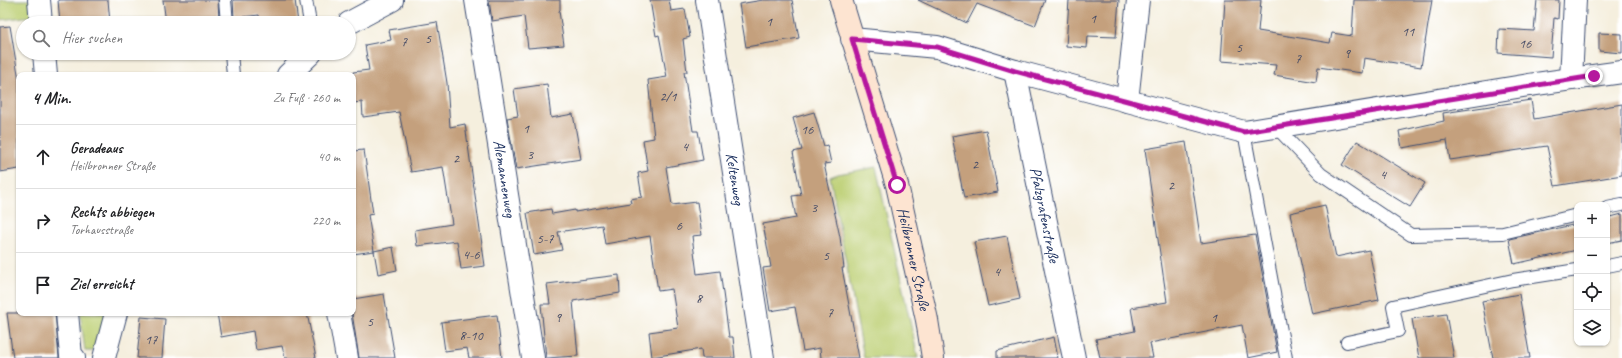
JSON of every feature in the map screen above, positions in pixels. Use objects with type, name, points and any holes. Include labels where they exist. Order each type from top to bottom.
[{"type":"street","points":[[39,0],[40,16]]},
{"type":"street","points":[[356,19],[392,0]]},
{"type":"street","name":"Alemannenweg","points":[[476,0],[534,358]]},
{"type":"street","name":"Keltenweg","points":[[707,0],[763,358]]},
{"type":"street","name":"Heilbronner Straße","points":[[841,0],[897,185],[927,320],[933,358]]},
{"type":"street","points":[[1127,101],[1138,0]]},
{"type":"street","points":[[1571,79],[1575,0]]},
{"type":"street","points":[[852,39],[937,47],[1015,71],[1244,132],[1622,72]]},
{"type":"street","points":[[45,60],[46,72]]},
{"type":"street","name":"Pfalzgrafenstraße","points":[[1015,71],[1074,358]]},
{"type":"street","points":[[67,316],[71,356],[74,358]]},
{"type":"street","points":[[104,358],[115,316]]},
{"type":"street","points":[[340,316],[347,358]]},
{"type":"lane","points":[[225,0],[226,16]]},
{"type":"lane","points":[[306,0],[309,16]]},
{"type":"lane","points":[[232,60],[233,72]]},
{"type":"lane","points":[[1275,126],[1321,174],[1411,235],[1503,233],[1574,216]]},
{"type":"lane","points":[[1244,132],[1286,358]]},
{"type":"lane","points":[[1610,207],[1622,204]]},
{"type":"lane","points":[[1610,265],[1622,263]]},
{"type":"lane","points":[[1347,342],[1398,331],[1394,306],[1513,280],[1574,270]]},
{"type":"green space","points":[[0,0],[39,0],[41,15],[16,16],[16,18],[0,20]]},
{"type":"green space","points":[[876,167],[918,358],[864,358],[830,177],[838,174]]},
{"type":"green space","points":[[80,316],[109,316],[93,351],[85,351]]},
{"type":"building","points":[[58,0],[108,0],[109,16],[59,16]]},
{"type":"building","points":[[163,0],[218,0],[219,16],[165,16]]},
{"type":"building","points":[[233,0],[295,0],[297,16],[259,15],[234,16]]},
{"type":"building","points":[[489,0],[560,0],[559,11],[564,45],[528,48],[524,16],[492,21]]},
{"type":"building","points":[[650,0],[669,0],[671,11],[685,9],[690,37],[683,39],[687,72],[684,72],[693,131],[698,131],[703,160],[666,167],[672,205],[697,202],[702,235],[692,236],[697,274],[720,271],[729,337],[733,337],[735,358],[702,358],[701,349],[652,357],[649,332],[678,328],[672,289],[658,291],[650,236],[605,244],[602,225],[558,232],[562,250],[534,255],[527,213],[551,209],[552,214],[575,210],[575,212],[631,203],[630,199],[642,197],[638,173],[648,171],[643,140],[654,138],[648,80],[667,77],[659,35],[656,36]]},
{"type":"building","points":[[763,0],[792,0],[799,38],[746,47],[739,4]]},
{"type":"building","points":[[918,0],[1045,0],[1035,26],[977,4],[967,23]]},
{"type":"building","points":[[1069,0],[1119,0],[1116,37],[1088,36],[1087,48],[1066,46]]},
{"type":"building","points":[[1225,0],[1261,0],[1258,31],[1330,43],[1332,33],[1352,36],[1354,0],[1432,0],[1421,67],[1364,58],[1362,73],[1318,67],[1316,82],[1274,75],[1276,65],[1221,61]]},
{"type":"building","points":[[1537,0],[1559,0],[1558,19],[1554,18],[1551,57],[1498,53],[1499,29],[1534,31]]},
{"type":"building","points":[[437,22],[447,83],[450,127],[465,124],[485,266],[461,269],[457,241],[417,246],[415,230],[452,224],[443,167],[411,172],[399,112],[363,117],[362,102],[356,103],[356,72],[353,72],[369,70],[365,45],[391,40],[389,30]]},
{"type":"building","points":[[10,26],[18,72],[16,72],[16,169],[0,172],[0,27]]},
{"type":"building","points":[[1599,33],[1622,34],[1622,53],[1599,51]]},
{"type":"building","points":[[547,84],[551,118],[573,114],[581,159],[516,169],[507,118],[518,116],[514,89]]},
{"type":"building","points":[[1531,100],[1534,119],[1622,104],[1622,175],[1555,186],[1547,146],[1450,160],[1447,140],[1402,148],[1399,131],[1444,121],[1443,113]]},
{"type":"building","points":[[814,112],[824,146],[827,145],[831,163],[824,164],[840,237],[844,268],[842,268],[859,358],[821,358],[820,348],[803,351],[795,307],[770,311],[763,268],[771,267],[763,224],[796,218],[792,196],[801,195],[793,152],[802,150],[793,118]]},
{"type":"building","points":[[986,130],[998,192],[964,198],[952,136]]},
{"type":"building","points":[[1357,141],[1425,183],[1410,207],[1342,165]]},
{"type":"building","points":[[1186,142],[1201,243],[1255,235],[1277,352],[1248,358],[1242,325],[1150,343],[1153,358],[1100,358],[1096,339],[1135,331],[1131,308],[1167,302],[1145,149]]},
{"type":"building","points":[[364,150],[373,214],[368,215],[374,251],[356,254],[356,151]]},
{"type":"building","points":[[1325,205],[1336,257],[1369,250],[1379,300],[1312,314],[1290,213]]},
{"type":"building","points":[[1622,214],[1622,240],[1610,242],[1610,217]]},
{"type":"building","points":[[1574,225],[1574,251],[1514,264],[1509,239]]},
{"type":"building","points":[[1007,236],[1020,299],[988,306],[974,242]]},
{"type":"building","points":[[393,247],[397,270],[378,274],[374,251]]},
{"type":"building","points":[[619,275],[620,293],[573,301],[578,356],[546,358],[541,304],[550,304],[547,284]]},
{"type":"building","points":[[384,294],[395,358],[359,358],[352,316],[356,316],[356,299]]},
{"type":"building","points":[[1519,294],[1530,358],[1493,358],[1482,301]]},
{"type":"building","points":[[7,313],[16,313],[16,316],[55,316],[59,358],[13,358]]},
{"type":"building","points":[[1446,314],[1454,358],[1419,358],[1412,319]]},
{"type":"building","points":[[497,315],[502,358],[469,358],[467,348],[445,351],[441,322]]},
{"type":"building","points":[[218,316],[308,316],[316,358],[285,358],[282,346],[256,350],[253,331],[221,337]]},
{"type":"building","points":[[141,317],[165,319],[162,358],[137,358]]},
{"type":"building","points":[[1054,337],[1058,358],[997,358],[997,351]]},
{"type":"route","points":[[897,185],[852,39],[937,47],[1015,71],[1244,132],[1529,85],[1594,76]]}]
